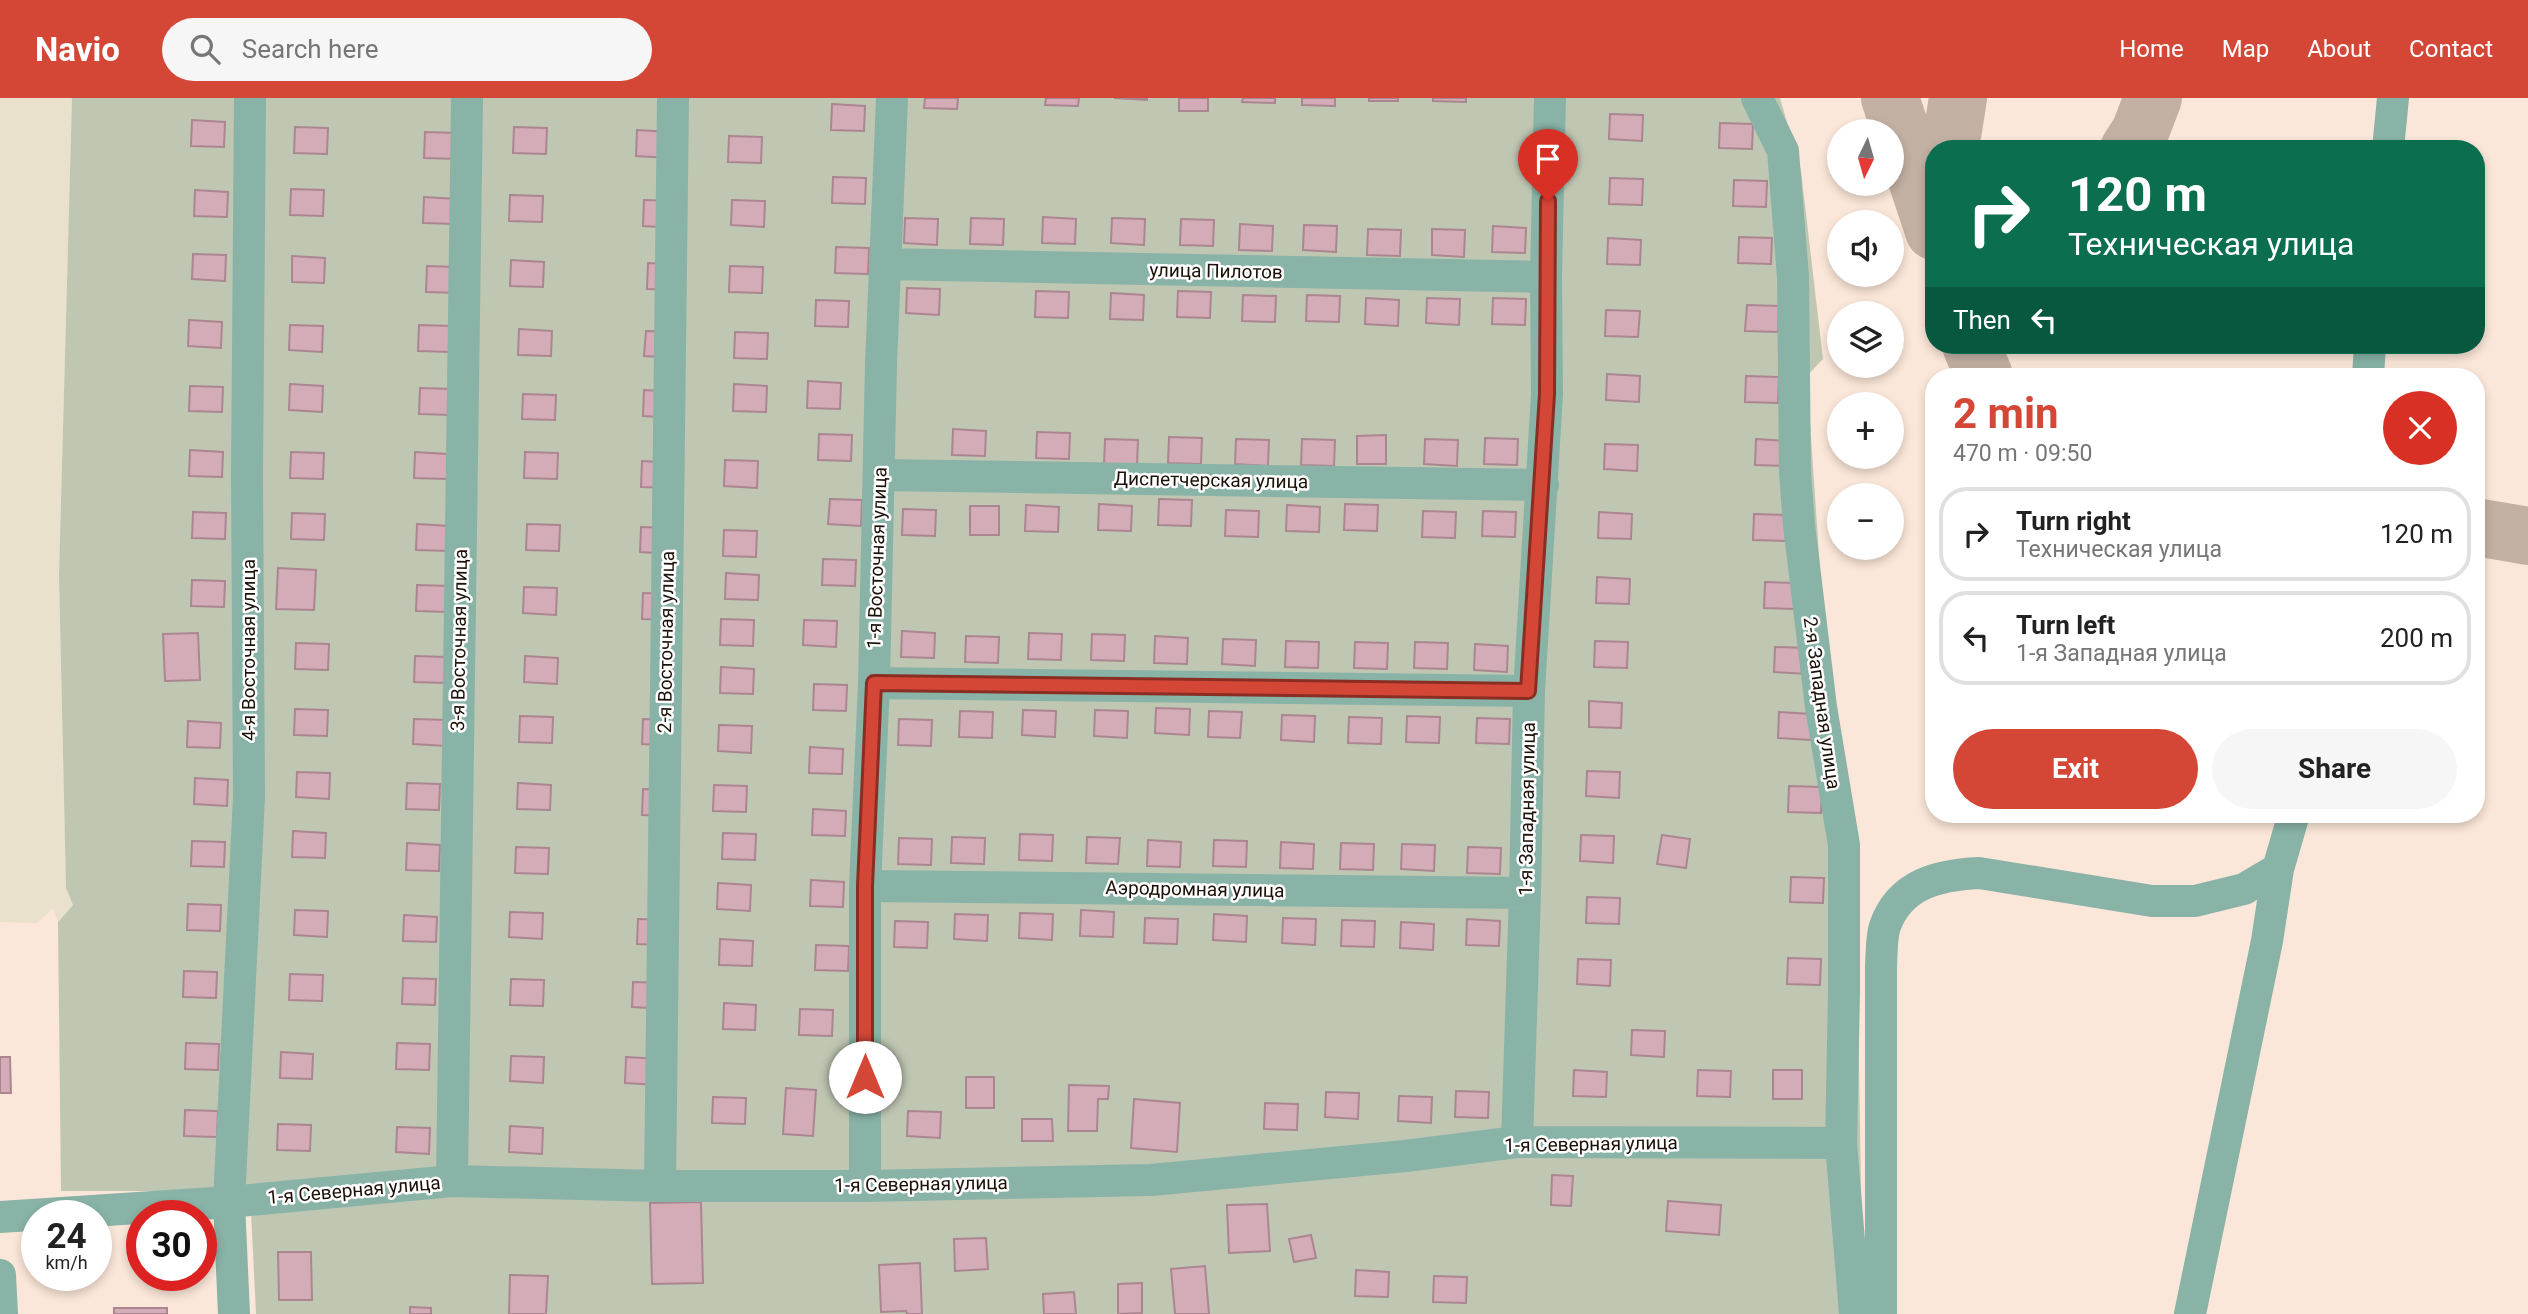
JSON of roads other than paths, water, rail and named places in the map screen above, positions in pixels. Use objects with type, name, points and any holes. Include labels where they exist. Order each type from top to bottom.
[{"type":"street","name":"4-я Восточная улица","points":[[234,1314],[229,1202],[249,797],[247,476],[250,98]]},
{"type":"street","name":"3-я Восточная улица","points":[[452,1181],[467,98]]},
{"type":"street","name":"2-я Восточная улица","points":[[660,1186],[673,98]]},
{"type":"street","name":"1-я Восточная улица","points":[[865,1186],[865,886],[892,98]]},
{"type":"street","name":"1-я Западная улица","points":[[1517,1142],[1528,691],[1547,394],[1546,278],[1550,98]]},
{"type":"street","name":"2-я Западная улица","points":[[1757,98],[1783,151],[1793,277],[1795,472],[1799,525],[1821,707],[1844,845],[1841,1143],[1855,1314]]},
{"type":"street","points":[[2389,140],[2393,98]]},
{"type":"street","name":"улица Пилотов","points":[[885,264],[1546,278]]},
{"type":"street","name":"Диспетчерская улица","points":[[879,475],[1543,485]]},
{"type":"street","points":[[874,683],[1528,691]]},
{"type":"street","points":[[2190,1314],[2267,941],[2278,869],[2291,823]]},
{"type":"street","points":[[1881,1314],[1881,965],[1884,929],[1895,905],[1919,885],[1952,874],[1979,873],[2152,901],[2195,901],[2244,889],[2278,869]]},
{"type":"street","name":"Аэродромная улица","points":[[865,886],[1525,893]]},
{"type":"street","name":"1-я Северная улица","points":[[0,1217],[229,1202],[452,1181],[660,1186],[865,1186],[1151,1180],[1405,1156],[1517,1142],[1841,1143]]},
{"type":"street","points":[[0,1275],[2,1314]]}]
